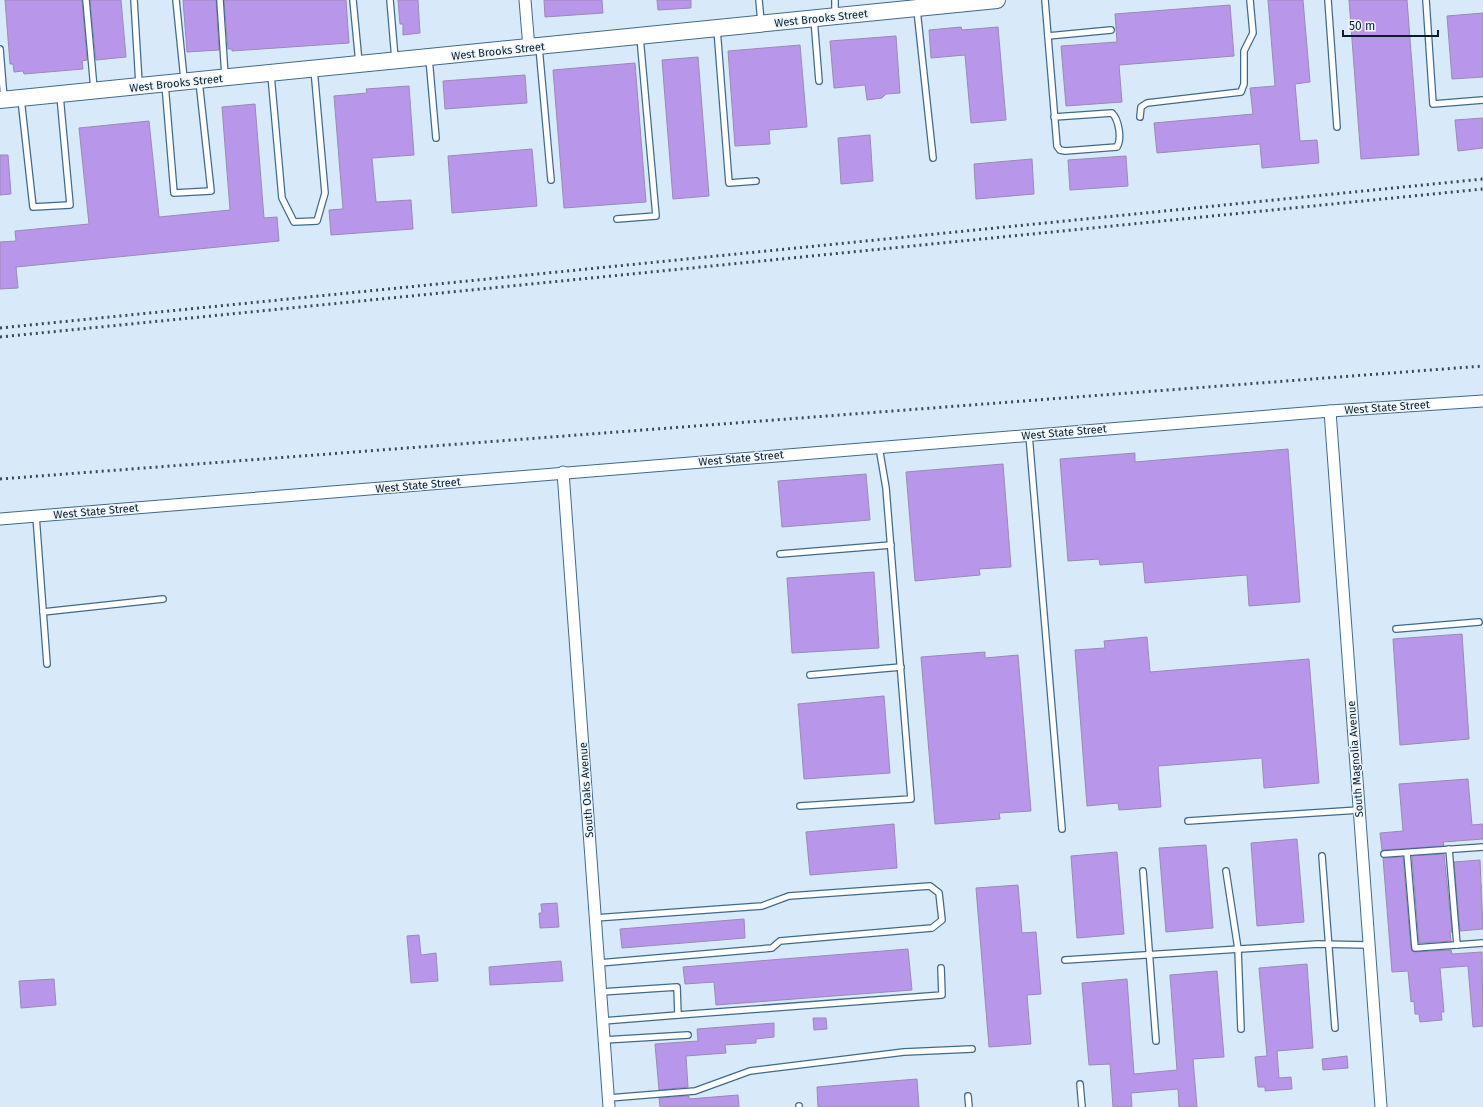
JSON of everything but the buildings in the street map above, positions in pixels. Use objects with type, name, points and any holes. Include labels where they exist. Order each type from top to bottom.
[{"type":"street","points":[[525,0],[534,47]]},
{"type":"street","name":"West Brooks Street","points":[[2,100],[814,19],[894,8],[917,8],[997,0]]},
{"type":"street","name":"West State Street","points":[[0,519],[563,472],[1330,411],[1483,401]]},
{"type":"street","name":"South Magnolia Avenue","points":[[1330,411],[1381,1107]]},
{"type":"street","name":"South Oaks Avenue","points":[[563,472],[609,1103]]},
{"type":"lane","points":[[86,0],[94,91]]},
{"type":"lane","points":[[134,0],[139,86]]},
{"type":"lane","points":[[164,84],[174,193],[211,191],[176,0]]},
{"type":"lane","points":[[220,0],[225,78]]},
{"type":"lane","points":[[353,0],[359,65]]},
{"type":"lane","points":[[390,0],[395,61]]},
{"type":"lane","points":[[759,0],[761,24]]},
{"type":"lane","points":[[835,0],[836,16]]},
{"type":"lane","points":[[1045,0],[1054,117],[1057,146],[1060,150],[1066,152],[1117,147],[1119,143],[1117,118],[1112,113],[1054,117]]},
{"type":"lane","points":[[1140,117],[1141,106],[1147,103],[1241,92],[1244,84],[1244,51],[1253,33],[1250,0]]},
{"type":"lane","points":[[1328,0],[1337,127]]},
{"type":"lane","points":[[1426,0],[1433,104],[1483,100]]},
{"type":"lane","points":[[917,8],[933,158]]},
{"type":"lane","points":[[814,19],[819,81]]},
{"type":"lane","points":[[717,29],[729,183],[756,181]]},
{"type":"lane","points":[[1048,36],[1111,30]]},
{"type":"lane","points":[[618,219],[656,216],[640,36]]},
{"type":"lane","points":[[534,47],[551,180]]},
{"type":"lane","points":[[0,49],[2,100]]},
{"type":"lane","points":[[429,58],[436,138]]},
{"type":"lane","points":[[271,73],[282,198],[294,222],[317,221],[325,193],[314,69]]},
{"type":"lane","points":[[20,98],[33,207],[70,205],[60,94]]},
{"type":"lane","points":[[1029,435],[1062,829]]},
{"type":"lane","points":[[800,806],[911,799],[886,488],[879,447]]},
{"type":"lane","points":[[36,516],[47,664]]},
{"type":"lane","points":[[780,554],[891,546]]},
{"type":"lane","points":[[43,612],[163,599]]},
{"type":"lane","points":[[1396,629],[1479,622]]},
{"type":"lane","points":[[810,675],[901,667]]},
{"type":"lane","points":[[1188,821],[1359,810]]},
{"type":"lane","points":[[1384,854],[1483,847]]},
{"type":"lane","points":[[1449,849],[1457,945]]},
{"type":"lane","points":[[1407,853],[1415,948],[1483,943]]},
{"type":"lane","points":[[1322,856],[1335,1028]]},
{"type":"lane","points":[[1226,870],[1238,949],[1241,1029]]},
{"type":"lane","points":[[1143,871],[1156,1041]]},
{"type":"lane","points":[[596,918],[762,906],[789,896],[930,886],[939,893],[942,920],[932,928],[780,941],[772,948],[599,963]]},
{"type":"lane","points":[[1065,960],[1328,944],[1369,945]]},
{"type":"lane","points":[[603,1021],[942,995],[941,968]]},
{"type":"lane","points":[[601,992],[677,987],[678,1015]]},
{"type":"lane","points":[[604,1040],[688,1035]]},
{"type":"lane","points":[[609,1103],[695,1091],[750,1071],[904,1052],[972,1049]]},
{"type":"lane","points":[[1080,1084],[1082,1107]]},
{"type":"lane","points":[[968,1096],[969,1107]]},
{"type":"railway","points":[[0,328],[1483,179]]},
{"type":"railway","points":[[0,337],[1483,189]]},
{"type":"railway","points":[[0,479],[1483,366]]}]
